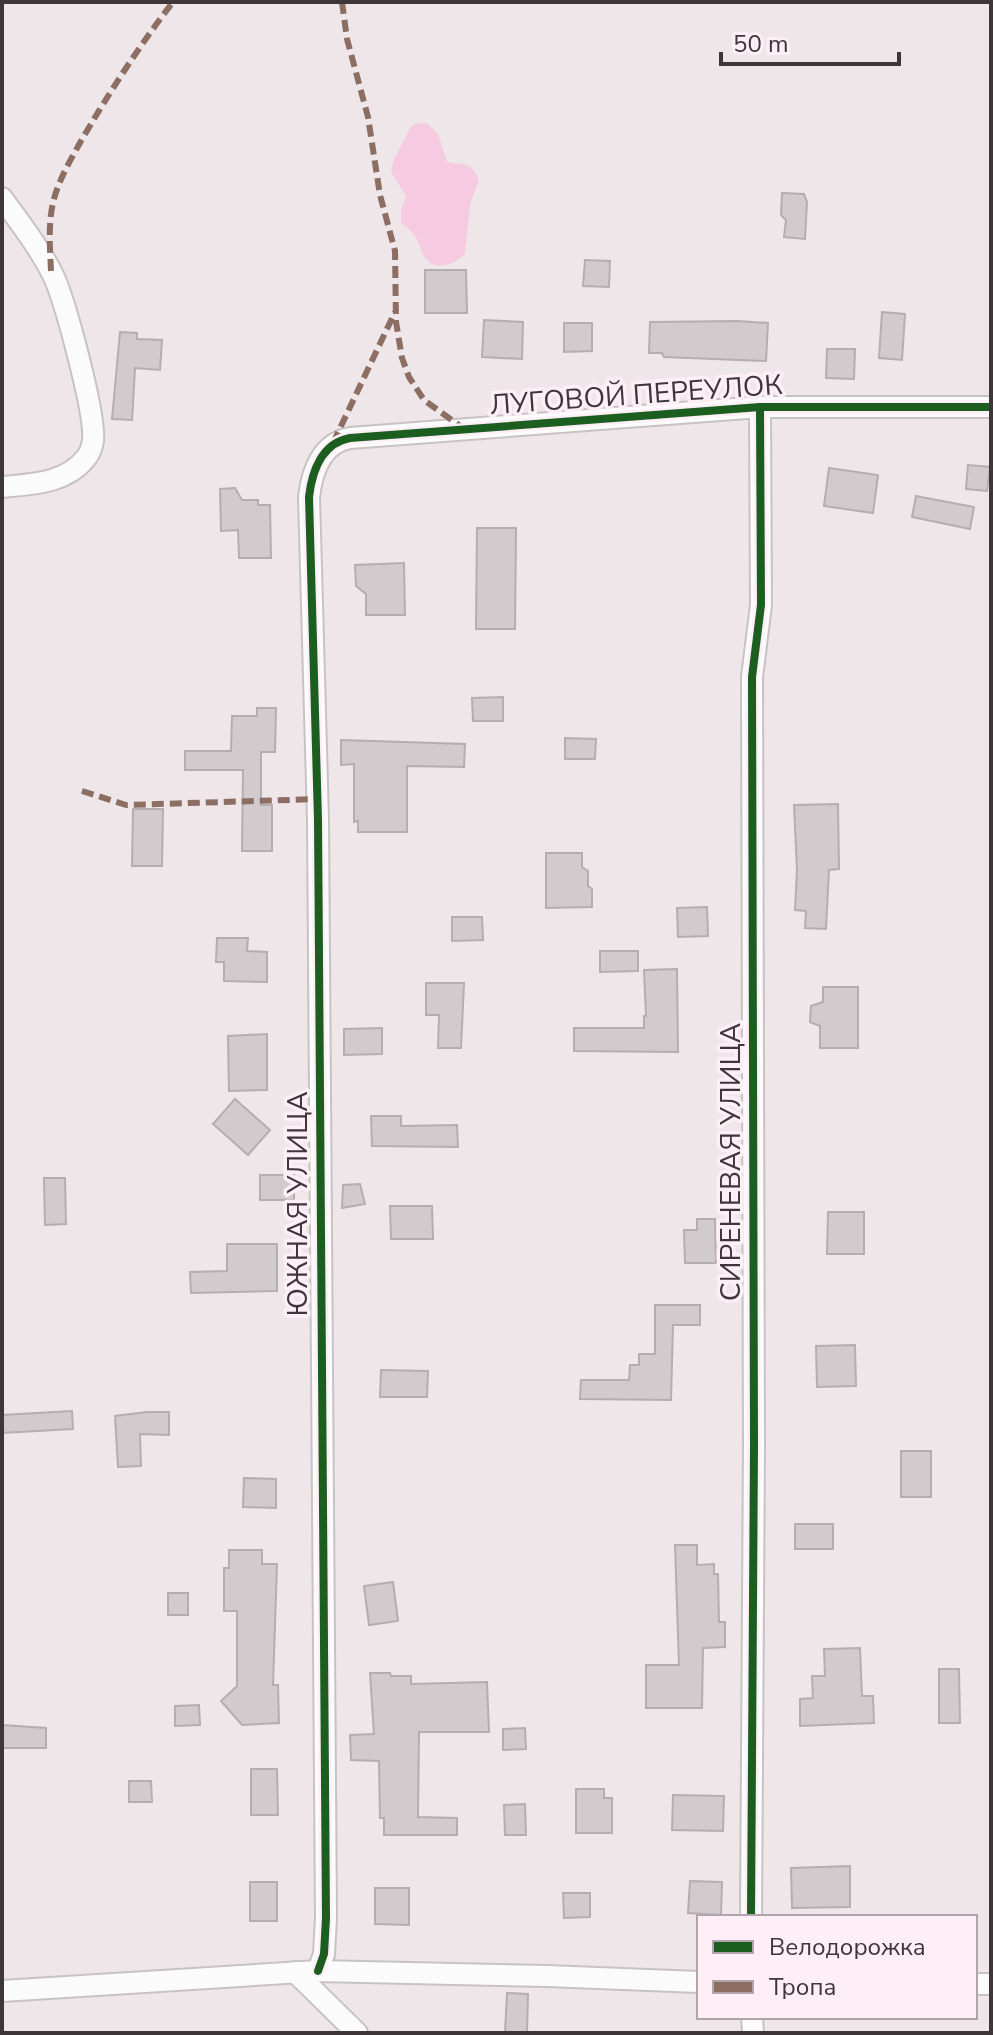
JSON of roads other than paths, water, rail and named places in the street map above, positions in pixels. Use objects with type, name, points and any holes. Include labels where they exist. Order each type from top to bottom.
[{"type":"street","points":[[2,198],[42,255],[56,282],[90,413],[93,441],[86,458],[62,477],[2,487]]},
{"type":"street","name":"ЛУГОВОЙ ПЕРЕУЛОК","points":[[333,443],[350,438],[760,407],[991,407]]},
{"type":"street","name":"СИРЕНЕВАЯ УЛИЦА","points":[[751,1915],[754,1445],[752,677],[761,605],[760,407]]},
{"type":"street","name":"ЮЖНАЯ УЛИЦА","points":[[318,1971],[326,1940],[326,1903],[318,820],[309,497],[314,470],[333,443]]},
{"type":"street","points":[[2,1991],[318,1971],[697,1982]]},
{"type":"street","points":[[295,1972],[357,2033]]}]
